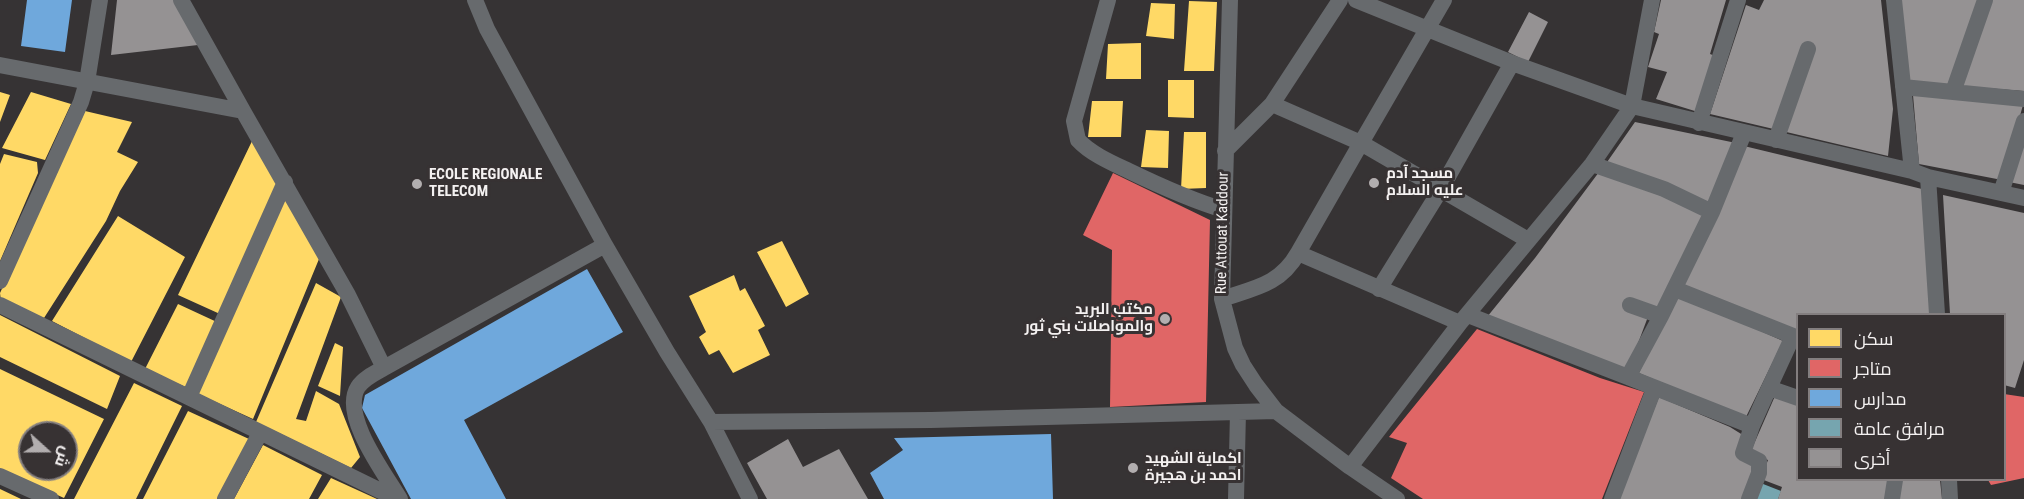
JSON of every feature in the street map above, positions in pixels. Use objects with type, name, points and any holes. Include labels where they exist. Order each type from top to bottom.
[{"type":"street","points":[[0,281],[81,102],[87,82],[100,0]]},
{"type":"street","points":[[181,0],[348,295],[384,368]]},
{"type":"street","points":[[475,0],[487,28],[605,245],[711,422],[750,499]]},
{"type":"street","points":[[1108,0],[1074,121],[1078,140],[1106,160],[1166,189],[1198,203],[1224,210]]},
{"type":"street","name":"Rue Attouat Kaddour","points":[[1230,0],[1222,299],[1226,322],[1243,365],[1276,411],[1397,499]]},
{"type":"street","points":[[1225,151],[1272,104],[1340,0]]},
{"type":"street","points":[[1356,0],[1512,63],[1632,106],[2024,198]]},
{"type":"street","points":[[1222,299],[1277,279],[1291,265],[1444,0]]},
{"type":"street","points":[[1350,467],[1464,319],[1592,164],[1632,106],[1652,0]]},
{"type":"street","points":[[1700,123],[1738,0]]},
{"type":"street","points":[[1894,0],[1903,87],[1920,174],[1937,313]]},
{"type":"street","points":[[1953,92],[1985,0]]},
{"type":"street","points":[[1776,140],[1808,49]]},
{"type":"street","points":[[1378,289],[1441,189],[1512,63]]},
{"type":"street","points":[[0,65],[243,111]]},
{"type":"street","points":[[1903,87],[2024,99]]},
{"type":"street","points":[[1272,104],[1361,143],[1528,240]]},
{"type":"street","points":[[2001,194],[2024,121]]},
{"type":"street","points":[[1628,377],[1675,289],[1712,212],[1744,133]]},
{"type":"street","points":[[1592,164],[1664,189],[1712,212]]},
{"type":"street","points":[[189,398],[285,183]]},
{"type":"street","points":[[398,499],[353,412],[355,394],[359,385],[384,368],[605,245]]},
{"type":"street","points":[[1298,253],[1378,289],[1628,377],[1752,426]]},
{"type":"street","points":[[1675,289],[1795,337],[1769,388],[1743,453],[1759,461],[1760,468],[1749,499]]},
{"type":"street","points":[[0,305],[398,499]]},
{"type":"street","points":[[1630,305],[1660,315]]},
{"type":"street","points":[[1612,499],[1654,388]]},
{"type":"street","points":[[1769,388],[1796,398]]},
{"type":"street","points":[[711,422],[932,420],[1276,411]]},
{"type":"street","points":[[1236,499],[1238,412]]},
{"type":"street","points":[[225,499],[260,433]]},
{"type":"street","points":[[0,476],[51,499]]},
{"type":"street","points":[[1892,499],[1895,481]]},
{"type":"street","points":[[1949,481],[1950,499]]},
{"type":"building: سكن","points":[[1189,1],[1217,2],[1214,71],[1184,71]]},
{"type":"building: سكن","points":[[1151,3],[1175,4],[1174,39],[1146,36]]},
{"type":"building: سكن","points":[[1141,43],[1141,79],[1106,79],[1108,44]]},
{"type":"building: سكن","points":[[1168,80],[1194,80],[1194,118],[1168,117]]},
{"type":"building: سكن","points":[[0,92],[10,95],[0,122]]},
{"type":"building: سكن","points":[[31,92],[71,104],[45,160],[2,148]]},
{"type":"building: سكن","points":[[1092,101],[1123,101],[1121,137],[1088,137]]},
{"type":"building: سكن","points":[[85,111],[132,122],[117,152],[138,162],[120,191],[106,221],[44,318],[1,301],[0,293]]},
{"type":"building: سكن","points":[[1146,130],[1169,131],[1168,168],[1141,167]]},
{"type":"building: سكن","points":[[1184,132],[1206,132],[1206,188],[1181,189]]},
{"type":"building: سكن","points":[[253,139],[280,184],[220,314],[178,295]]},
{"type":"building: سكن","points":[[4,154],[37,162],[38,173],[0,261],[0,164]]},
{"type":"building: سكن","points":[[284,192],[319,259],[253,419],[196,393]]},
{"type":"building: سكن","points":[[118,216],[185,257],[131,362],[52,321]]},
{"type":"building: سكن","points":[[782,241],[809,294],[786,307],[757,252]]},
{"type":"building: سكن","points":[[734,275],[740,291],[745,288],[765,326],[758,330],[770,355],[733,373],[719,350],[709,355],[699,337],[706,332],[689,296]]},
{"type":"building: سكن","points":[[316,283],[341,297],[296,419],[306,421],[316,391],[339,404],[360,457],[351,468],[256,422]]},
{"type":"building: سكن","points":[[178,304],[219,323],[190,389],[145,369]]},
{"type":"building: سكن","points":[[0,315],[120,376],[107,409],[0,357]]},
{"type":"building: سكن","points":[[335,343],[343,347],[340,396],[318,386]]},
{"type":"building: سكن","points":[[0,369],[104,419],[78,470],[78,421],[18,421],[18,477],[0,469]]},
{"type":"building: سكن","points":[[134,383],[182,406],[136,499],[74,499]]},
{"type":"building: سكن","points":[[188,411],[249,439],[217,499],[143,499]]},
{"type":"building: سكن","points":[[263,445],[322,475],[309,499],[234,499]]},
{"type":"building: سكن","points":[[331,478],[377,499],[318,499]]},
{"type":"building: سكن","points":[[26,481],[73,481],[64,498]]},
{"type":"building: سكن","points":[[0,489],[21,499],[0,499]]},
{"type":"building: متاجر","points":[[1113,173],[1210,220],[1206,402],[1110,407],[1112,250],[1083,235]]},
{"type":"building: متاجر","points":[[1477,329],[1600,378],[1644,392],[1602,499],[1423,499],[1391,478],[1407,443],[1389,437]]},
{"type":"building: متاجر","points":[[2006,394],[2024,397],[2024,478],[1991,485],[1989,481],[2006,481]]},
{"type":"building: مدارس","points":[[27,0],[72,0],[65,52],[21,46]]},
{"type":"building: مدارس","points":[[587,269],[623,332],[464,420],[506,499],[411,499],[362,408],[365,395]]},
{"type":"building: مدارس","points":[[1051,434],[1053,499],[884,499],[870,473],[903,450],[894,438]]},
{"type":"building: مرافق عامة","points":[[1758,482],[1781,491],[1778,499],[1752,499]]},
{"type":"building: أخرى","points":[[117,0],[175,0],[198,45],[111,55]]},
{"type":"building: أخرى","points":[[1661,0],[1726,0],[1710,54],[1718,57],[1698,112],[1656,99],[1667,72],[1648,67],[1659,34],[1654,32]]},
{"type":"building: أخرى","points":[[1764,0],[1881,0],[1893,109],[1888,156],[1710,114],[1746,5],[1759,10]]},
{"type":"building: أخرى","points":[[1898,0],[2024,0],[2024,91],[1909,82]]},
{"type":"building: أخرى","points":[[1529,12],[1548,22],[1528,62],[1508,52]]},
{"type":"building: أخرى","points":[[1913,95],[2023,105],[2002,180],[1919,164]]},
{"type":"building: أخرى","points":[[1635,122],[1736,143],[1712,206],[1605,165]]},
{"type":"building: أخرى","points":[[2024,133],[2024,185],[2009,182]]},
{"type":"building: أخرى","points":[[1744,146],[1922,189],[1931,313],[1796,313],[1796,330],[1682,289]]},
{"type":"building: أخرى","points":[[1599,172],[1709,214],[1659,313],[1649,314],[1628,370],[1487,317],[1535,258]]},
{"type":"building: أخرى","points":[[1943,195],[2024,213],[2024,360],[2015,388],[2006,386],[2006,313],[1950,313]]},
{"type":"building: أخرى","points":[[1676,293],[1783,341],[1745,419],[1639,373]]},
{"type":"building: أخرى","points":[[1775,396],[1796,402],[1796,481],[1891,481],[1886,499],[1778,499],[1782,487],[1761,479],[1768,460],[1750,453]]},
{"type":"building: أخرى","points":[[1659,397],[1730,427],[1746,437],[1754,463],[1746,499],[1618,499]]},
{"type":"building: أخرى","points":[[788,439],[803,467],[839,449],[868,499],[767,499],[747,463]]},
{"type":"building: أخرى","points":[[1897,481],[1940,481],[1942,499],[1898,499]]},
{"type":"place","name":"مسجد آدم عليه السلام","points":[[1374,183]]},
{"type":"place","name":"ECOLE REGIONALE TELECOM","points":[[417,184]]},
{"type":"place","name":"مكتب البريد والمواصلات بني ثور","points":[[1165,319]]},
{"type":"place","name":"اكماية الشهيد احمد بن هجيرة","points":[[1133,468]]}]
